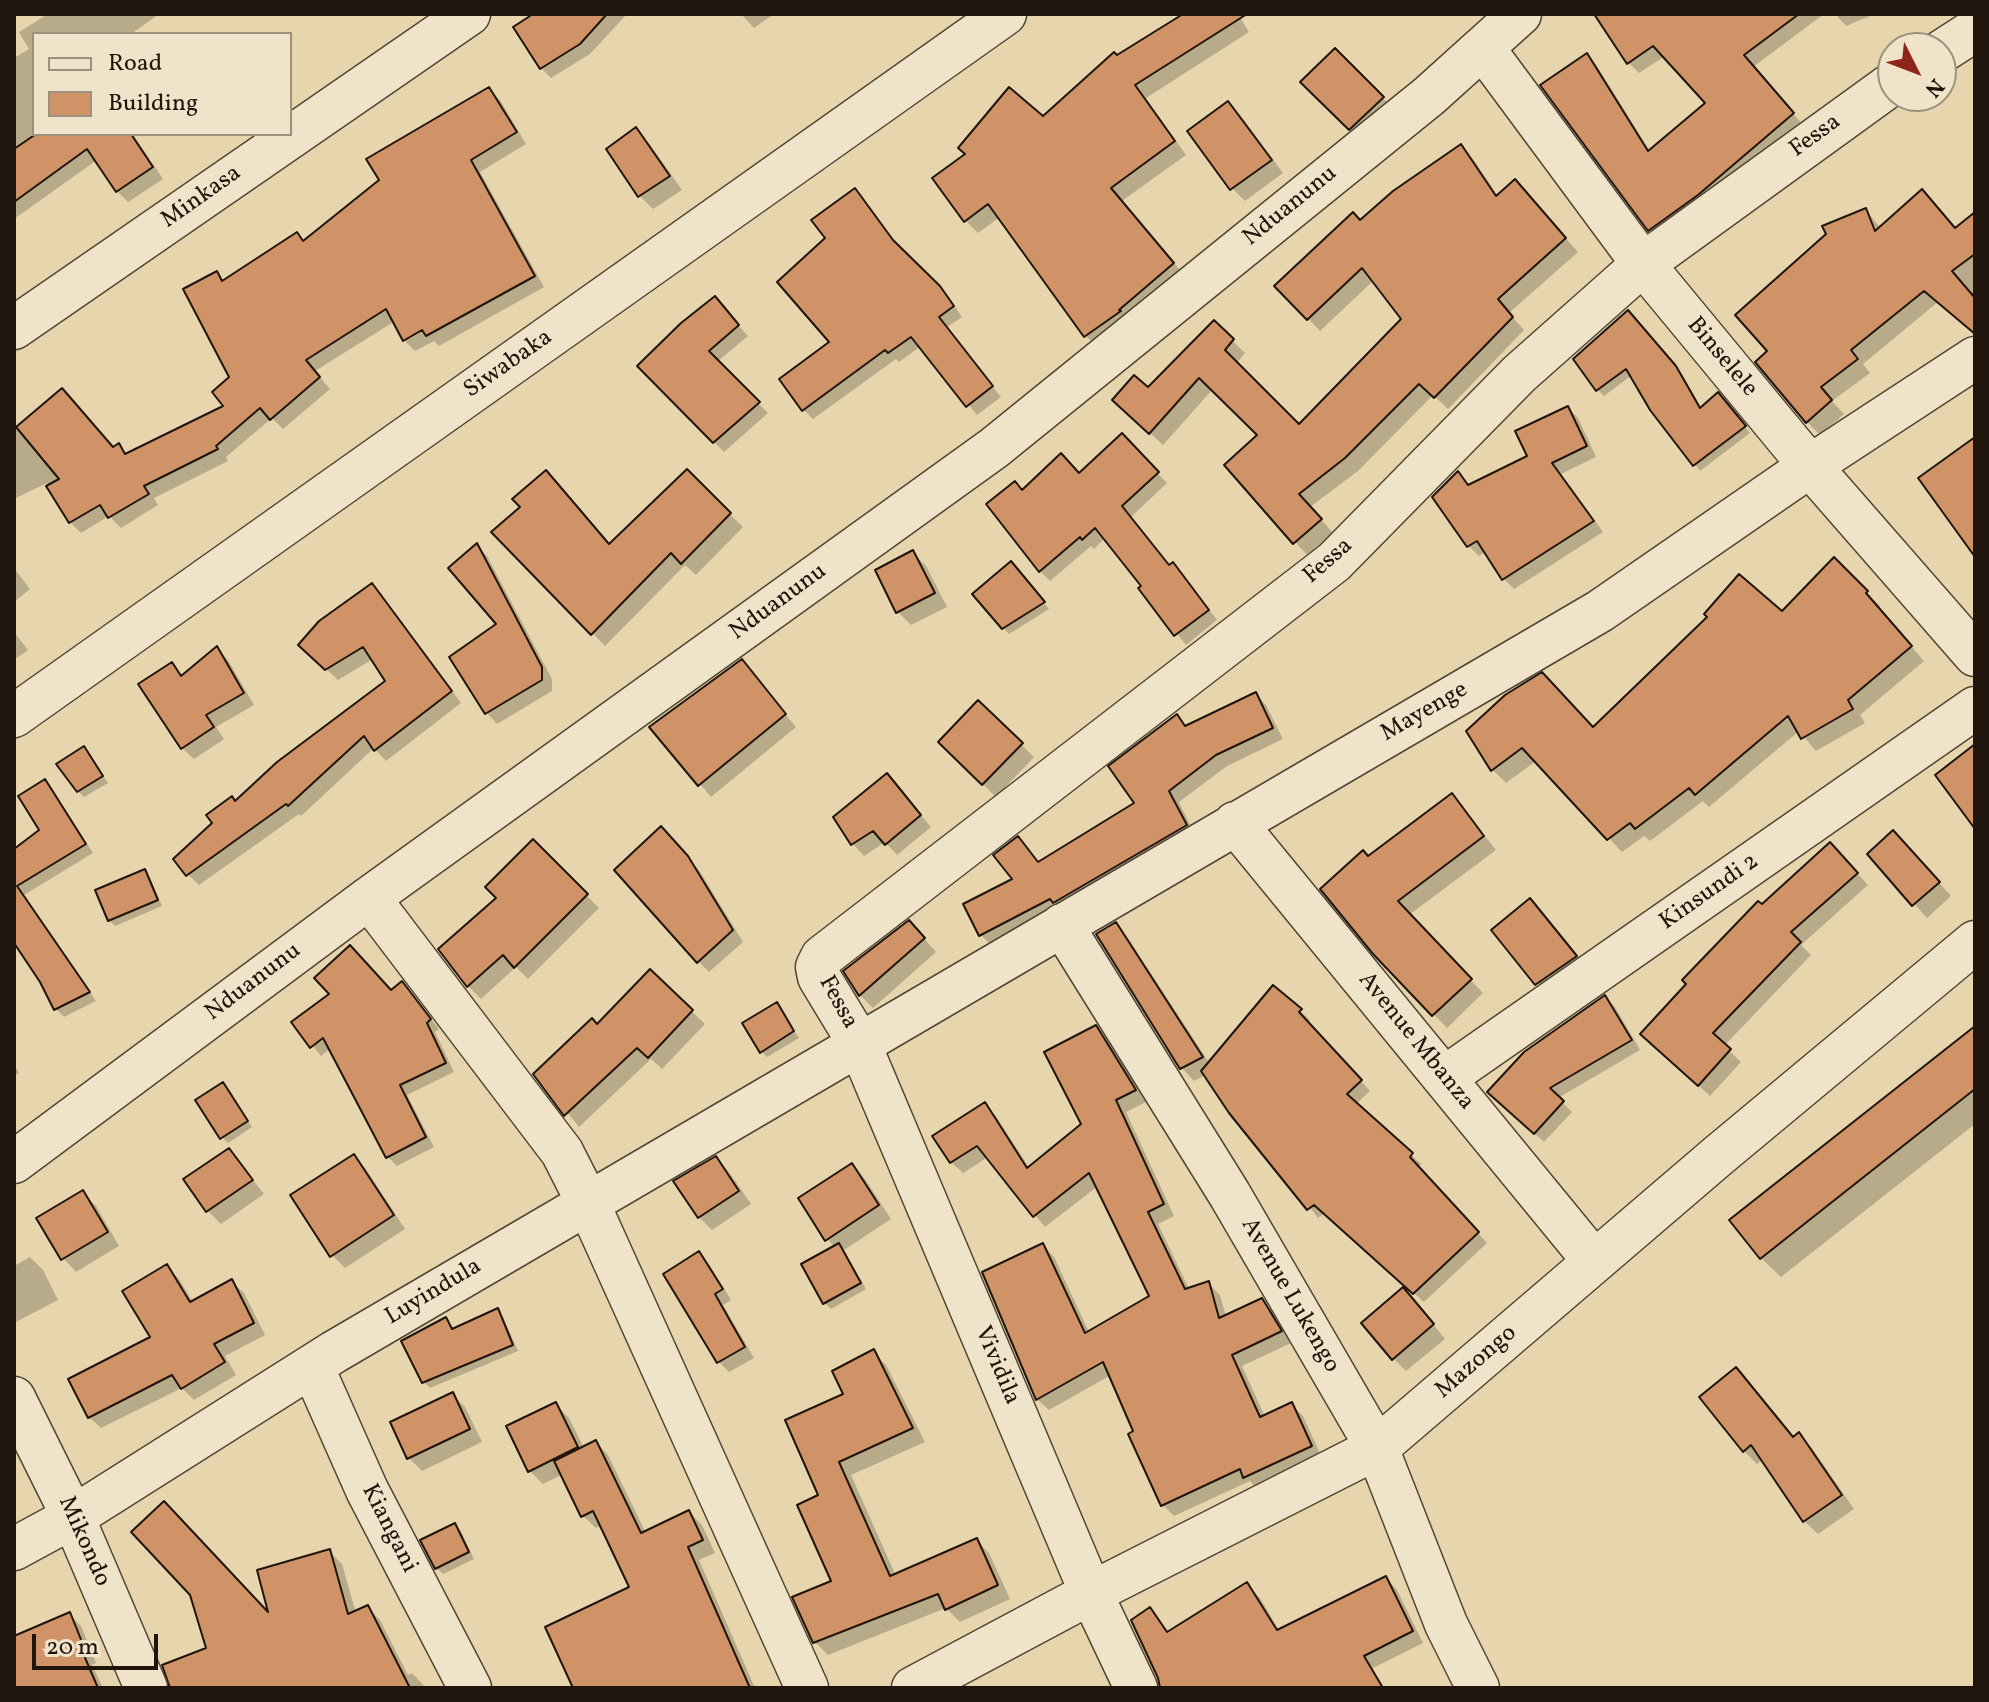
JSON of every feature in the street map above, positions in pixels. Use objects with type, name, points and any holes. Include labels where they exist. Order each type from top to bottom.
[{"type":"street","name":"Minkasa","points":[[14,328],[469,14]]},
{"type":"street","name":"Siwabaka","points":[[14,716],[1005,14]]},
{"type":"street","name":"Nduanunu","points":[[14,1162],[369,898],[994,448],[1429,96],[1520,14]]},
{"type":"street","points":[[1957,42],[1975,30]]},
{"type":"street","name":"Binselele","points":[[1483,48],[1643,264],[1810,466],[1975,655]]},
{"type":"street","name":"Fessa","points":[[859,1043],[819,977],[817,967],[822,957],[1334,562],[1519,374],[1643,264],[1877,95]]},
{"type":"street","name":"Mayenge","points":[[859,1043],[1600,611],[1810,466],[1975,358]]},
{"type":"street","name":"Kinsundi 2","points":[[1444,1078],[1975,708]]},
{"type":"street","name":"Avenue Mbanza","points":[[1235,823],[1594,1261]]},
{"type":"street","points":[[369,898],[562,1152],[588,1203],[807,1688]]},
{"type":"street","name":"Avenue Lukengo","points":[[1062,925],[1230,1195],[1377,1448],[1446,1624],[1478,1688]]},
{"type":"street","name":"Mazongo","points":[[913,1688],[1091,1593],[1377,1448],[1594,1261],[1975,942]]},
{"type":"street","name":"Luyindula","points":[[14,1549],[73,1517],[312,1366],[859,1043]]},
{"type":"street","name":"Vividila","points":[[859,1043],[1091,1593],[1136,1688]]},
{"type":"street","name":"Kiangani","points":[[312,1366],[367,1490],[470,1688]]},
{"type":"street","name":"Mikondo","points":[[14,1398],[73,1517],[146,1688]]},
{"type":"building","points":[[533,14],[607,14],[580,44],[540,69],[513,27]]},
{"type":"building","points":[[1183,14],[1247,14],[1135,85],[1175,141],[1111,188],[1174,263],[1121,311],[1084,337],[988,204],[964,222],[932,178],[965,154],[958,148],[1009,87],[1043,116],[1114,52],[1117,55]]},
{"type":"building","points":[[1594,14],[1799,14],[1744,55],[1794,113],[1698,195],[1648,231],[1540,85],[1587,53],[1648,151],[1705,103],[1653,46],[1627,64]]},
{"type":"building","points":[[1335,48],[1384,97],[1349,130],[1300,82]]},
{"type":"building","points":[[489,87],[517,132],[471,160],[535,276],[426,336],[422,330],[403,341],[386,309],[306,360],[320,377],[270,420],[260,408],[216,446],[218,449],[144,486],[149,494],[108,518],[100,505],[69,523],[46,486],[59,479],[16,427],[62,388],[113,447],[119,443],[125,454],[223,406],[212,392],[229,377],[183,289],[217,271],[222,281],[297,232],[303,241],[379,180],[366,159]]},
{"type":"building","points":[[1228,101],[1272,160],[1230,190],[1187,131]]},
{"type":"building","points":[[636,127],[670,176],[638,197],[606,149]]},
{"type":"building","points":[[33,136],[132,136],[153,167],[116,192],[87,149],[14,202],[14,149]]},
{"type":"building","points":[[1461,144],[1496,196],[1515,179],[1566,238],[1498,299],[1513,317],[1434,398],[1419,384],[1345,458],[1299,494],[1322,519],[1293,544],[1224,465],[1257,435],[1199,378],[1149,434],[1112,400],[1134,375],[1148,387],[1214,320],[1234,339],[1225,350],[1299,424],[1401,319],[1362,268],[1307,320],[1274,286],[1353,212],[1360,220],[1393,191]]},
{"type":"building","points":[[855,188],[893,240],[940,286],[954,306],[939,317],[993,386],[966,407],[911,337],[888,353],[885,350],[802,411],[779,379],[829,342],[777,282],[825,238],[811,220]]},
{"type":"building","points":[[1922,189],[1955,228],[1975,212],[1975,254],[1952,271],[1975,298],[1975,334],[1924,291],[1851,350],[1858,359],[1821,387],[1832,400],[1806,423],[1755,362],[1767,351],[1735,315],[1826,234],[1822,226],[1866,208],[1875,231]]},
{"type":"building","points":[[715,296],[739,325],[709,351],[760,402],[713,443],[637,366],[681,323]]},
{"type":"building","points":[[1628,310],[1676,366],[1700,408],[1718,392],[1746,426],[1693,466],[1650,410],[1626,369],[1596,391],[1573,359]]},
{"type":"building","points":[[1568,406],[1587,446],[1552,463],[1594,521],[1502,580],[1477,541],[1467,547],[1432,497],[1458,471],[1468,485],[1527,456],[1515,431]]},
{"type":"building","points":[[1122,433],[1159,472],[1122,506],[1169,565],[1173,562],[1209,610],[1174,636],[1138,588],[1141,586],[1095,528],[1039,572],[986,504],[1015,481],[1022,490],[1061,453],[1079,473]]},
{"type":"building","points":[[1975,437],[1975,557],[1918,478]]},
{"type":"building","points":[[687,469],[731,513],[681,564],[671,553],[591,635],[491,532],[520,507],[512,499],[546,470],[609,544]]},
{"type":"building","points":[[477,543],[542,667],[542,680],[485,714],[449,657],[496,624],[448,568]]},
{"type":"building","points":[[913,550],[935,593],[896,613],[875,570]]},
{"type":"building","points":[[1834,557],[1868,591],[1866,593],[1912,646],[1848,700],[1853,709],[1801,739],[1788,716],[1695,795],[1689,788],[1635,829],[1630,823],[1607,840],[1522,748],[1491,771],[1466,731],[1505,695],[1542,672],[1593,727],[1707,617],[1704,614],[1739,574],[1782,611]]},
{"type":"building","points":[[1011,561],[1045,602],[1002,629],[972,594]]},
{"type":"building","points":[[372,583],[452,691],[374,751],[364,736],[288,806],[286,804],[186,876],[173,859],[212,823],[206,815],[232,796],[235,801],[277,762],[385,681],[363,647],[325,670],[298,645],[319,621]]},
{"type":"building","points":[[217,646],[244,693],[206,715],[214,727],[181,749],[138,684],[172,662],[181,676]]},
{"type":"building","points":[[742,659],[786,714],[698,786],[649,727]]},
{"type":"building","points":[[1256,692],[1273,728],[1216,755],[1169,791],[1187,825],[1053,903],[1050,899],[979,936],[963,904],[1012,879],[993,855],[1018,836],[1038,862],[1134,803],[1108,766],[1177,714],[1185,726]]},
{"type":"building","points":[[978,700],[1023,743],[982,785],[938,742]]},
{"type":"building","points":[[1975,744],[1975,829],[1935,775]]},
{"type":"building","points":[[84,746],[103,776],[77,792],[56,764]]},
{"type":"building","points":[[887,773],[921,815],[885,845],[873,831],[851,845],[833,817]]},
{"type":"building","points":[[45,779],[86,844],[17,886],[90,992],[54,1010],[14,943],[14,849],[39,830],[18,796]]},
{"type":"building","points":[[1452,793],[1484,836],[1398,901],[1472,979],[1432,1016],[1373,954],[1320,889],[1363,850],[1368,856]]},
{"type":"building","points":[[661,826],[688,856],[733,930],[697,963],[614,870]]},
{"type":"building","points":[[1893,830],[1940,882],[1912,906],[1867,854]]},
{"type":"building","points":[[533,839],[588,894],[514,968],[503,955],[467,987],[438,949],[496,898],[485,887]]},
{"type":"building","points":[[1830,842],[1858,873],[1791,932],[1801,942],[1713,1033],[1731,1049],[1698,1086],[1640,1034],[1686,984],[1682,980],[1758,901],[1762,904]]},
{"type":"building","points":[[145,869],[158,900],[108,921],[95,890]]},
{"type":"building","points":[[1530,898],[1577,956],[1535,985],[1491,930]]},
{"type":"building","points":[[909,920],[925,938],[859,996],[843,971]]},
{"type":"building","points":[[1116,922],[1203,1057],[1180,1069],[1096,934]]},
{"type":"building","points":[[350,945],[391,990],[402,981],[431,1019],[427,1023],[446,1063],[400,1085],[426,1137],[386,1158],[323,1038],[310,1048],[291,1022],[329,994],[314,978]]},
{"type":"building","points":[[650,969],[693,1010],[648,1058],[637,1048],[564,1116],[533,1074],[592,1018],[597,1024]]},
{"type":"building","points":[[1273,985],[1302,1009],[1299,1012],[1362,1080],[1347,1094],[1413,1153],[1410,1157],[1479,1232],[1413,1294],[1314,1205],[1307,1210],[1229,1113],[1201,1071]]},
{"type":"building","points":[[1605,995],[1632,1040],[1550,1088],[1564,1101],[1534,1134],[1487,1092],[1524,1052]]},
{"type":"building","points":[[777,1002],[794,1031],[760,1053],[742,1023]]},
{"type":"building","points":[[1096,1025],[1136,1090],[1116,1100],[1164,1204],[1148,1212],[1185,1289],[1209,1281],[1219,1318],[1262,1298],[1282,1331],[1232,1355],[1260,1417],[1292,1402],[1312,1446],[1243,1478],[1240,1469],[1161,1506],[1128,1434],[1133,1431],[1103,1362],[1036,1400],[982,1272],[1043,1243],[1085,1333],[1149,1296],[1089,1173],[1033,1217],[977,1146],[950,1163],[932,1136],[985,1102],[1027,1168],[1081,1124],[1044,1052]]},
{"type":"building","points":[[1975,1026],[1975,1089],[1760,1259],[1729,1220]]},
{"type":"building","points":[[223,1082],[248,1121],[220,1139],[195,1100]]},
{"type":"building","points":[[229,1148],[253,1180],[206,1212],[183,1179]]},
{"type":"building","points":[[354,1154],[394,1215],[330,1257],[290,1195]]},
{"type":"building","points":[[716,1156],[739,1191],[698,1218],[673,1181]]},
{"type":"building","points":[[852,1163],[879,1205],[825,1241],[798,1198]]},
{"type":"building","points":[[83,1190],[108,1232],[61,1260],[36,1218]]},
{"type":"building","points":[[839,1243],[861,1283],[823,1304],[801,1264]]},
{"type":"building","points":[[699,1251],[723,1289],[715,1294],[745,1347],[717,1363],[663,1274]]},
{"type":"building","points":[[167,1264],[190,1302],[232,1279],[254,1323],[214,1344],[225,1362],[181,1389],[172,1375],[88,1418],[68,1379],[150,1337],[122,1291]]},
{"type":"building","points":[[1403,1287],[1434,1324],[1392,1360],[1361,1323]]},
{"type":"building","points":[[498,1308],[513,1345],[422,1383],[401,1341],[446,1317],[452,1329]]},
{"type":"building","points":[[874,1349],[913,1428],[839,1462],[890,1576],[977,1538],[998,1585],[945,1610],[938,1594],[813,1643],[792,1597],[831,1581],[797,1505],[818,1495],[785,1420],[843,1394],[832,1371]]},
{"type":"building","points":[[1736,1367],[1793,1437],[1799,1432],[1842,1495],[1803,1522],[1751,1445],[1743,1452],[1699,1397]]},
{"type":"building","points":[[453,1392],[470,1429],[407,1459],[390,1422]]},
{"type":"building","points":[[556,1402],[578,1447],[528,1472],[506,1426]]},
{"type":"building","points":[[596,1440],[641,1533],[689,1510],[703,1540],[688,1547],[750,1688],[573,1688],[545,1627],[629,1587],[593,1511],[581,1517],[554,1461]]},
{"type":"building","points":[[164,1501],[268,1612],[257,1570],[330,1549],[348,1614],[368,1605],[410,1688],[170,1688],[162,1665],[206,1648],[190,1595],[131,1532]]},
{"type":"building","points":[[455,1523],[469,1552],[435,1569],[420,1540]]},
{"type":"building","points":[[1386,1576],[1413,1631],[1364,1656],[1383,1688],[1160,1688],[1131,1620],[1150,1607],[1167,1632],[1247,1582],[1277,1630]]},
{"type":"building","points":[[70,1612],[98,1688],[14,1688],[14,1636]]}]
